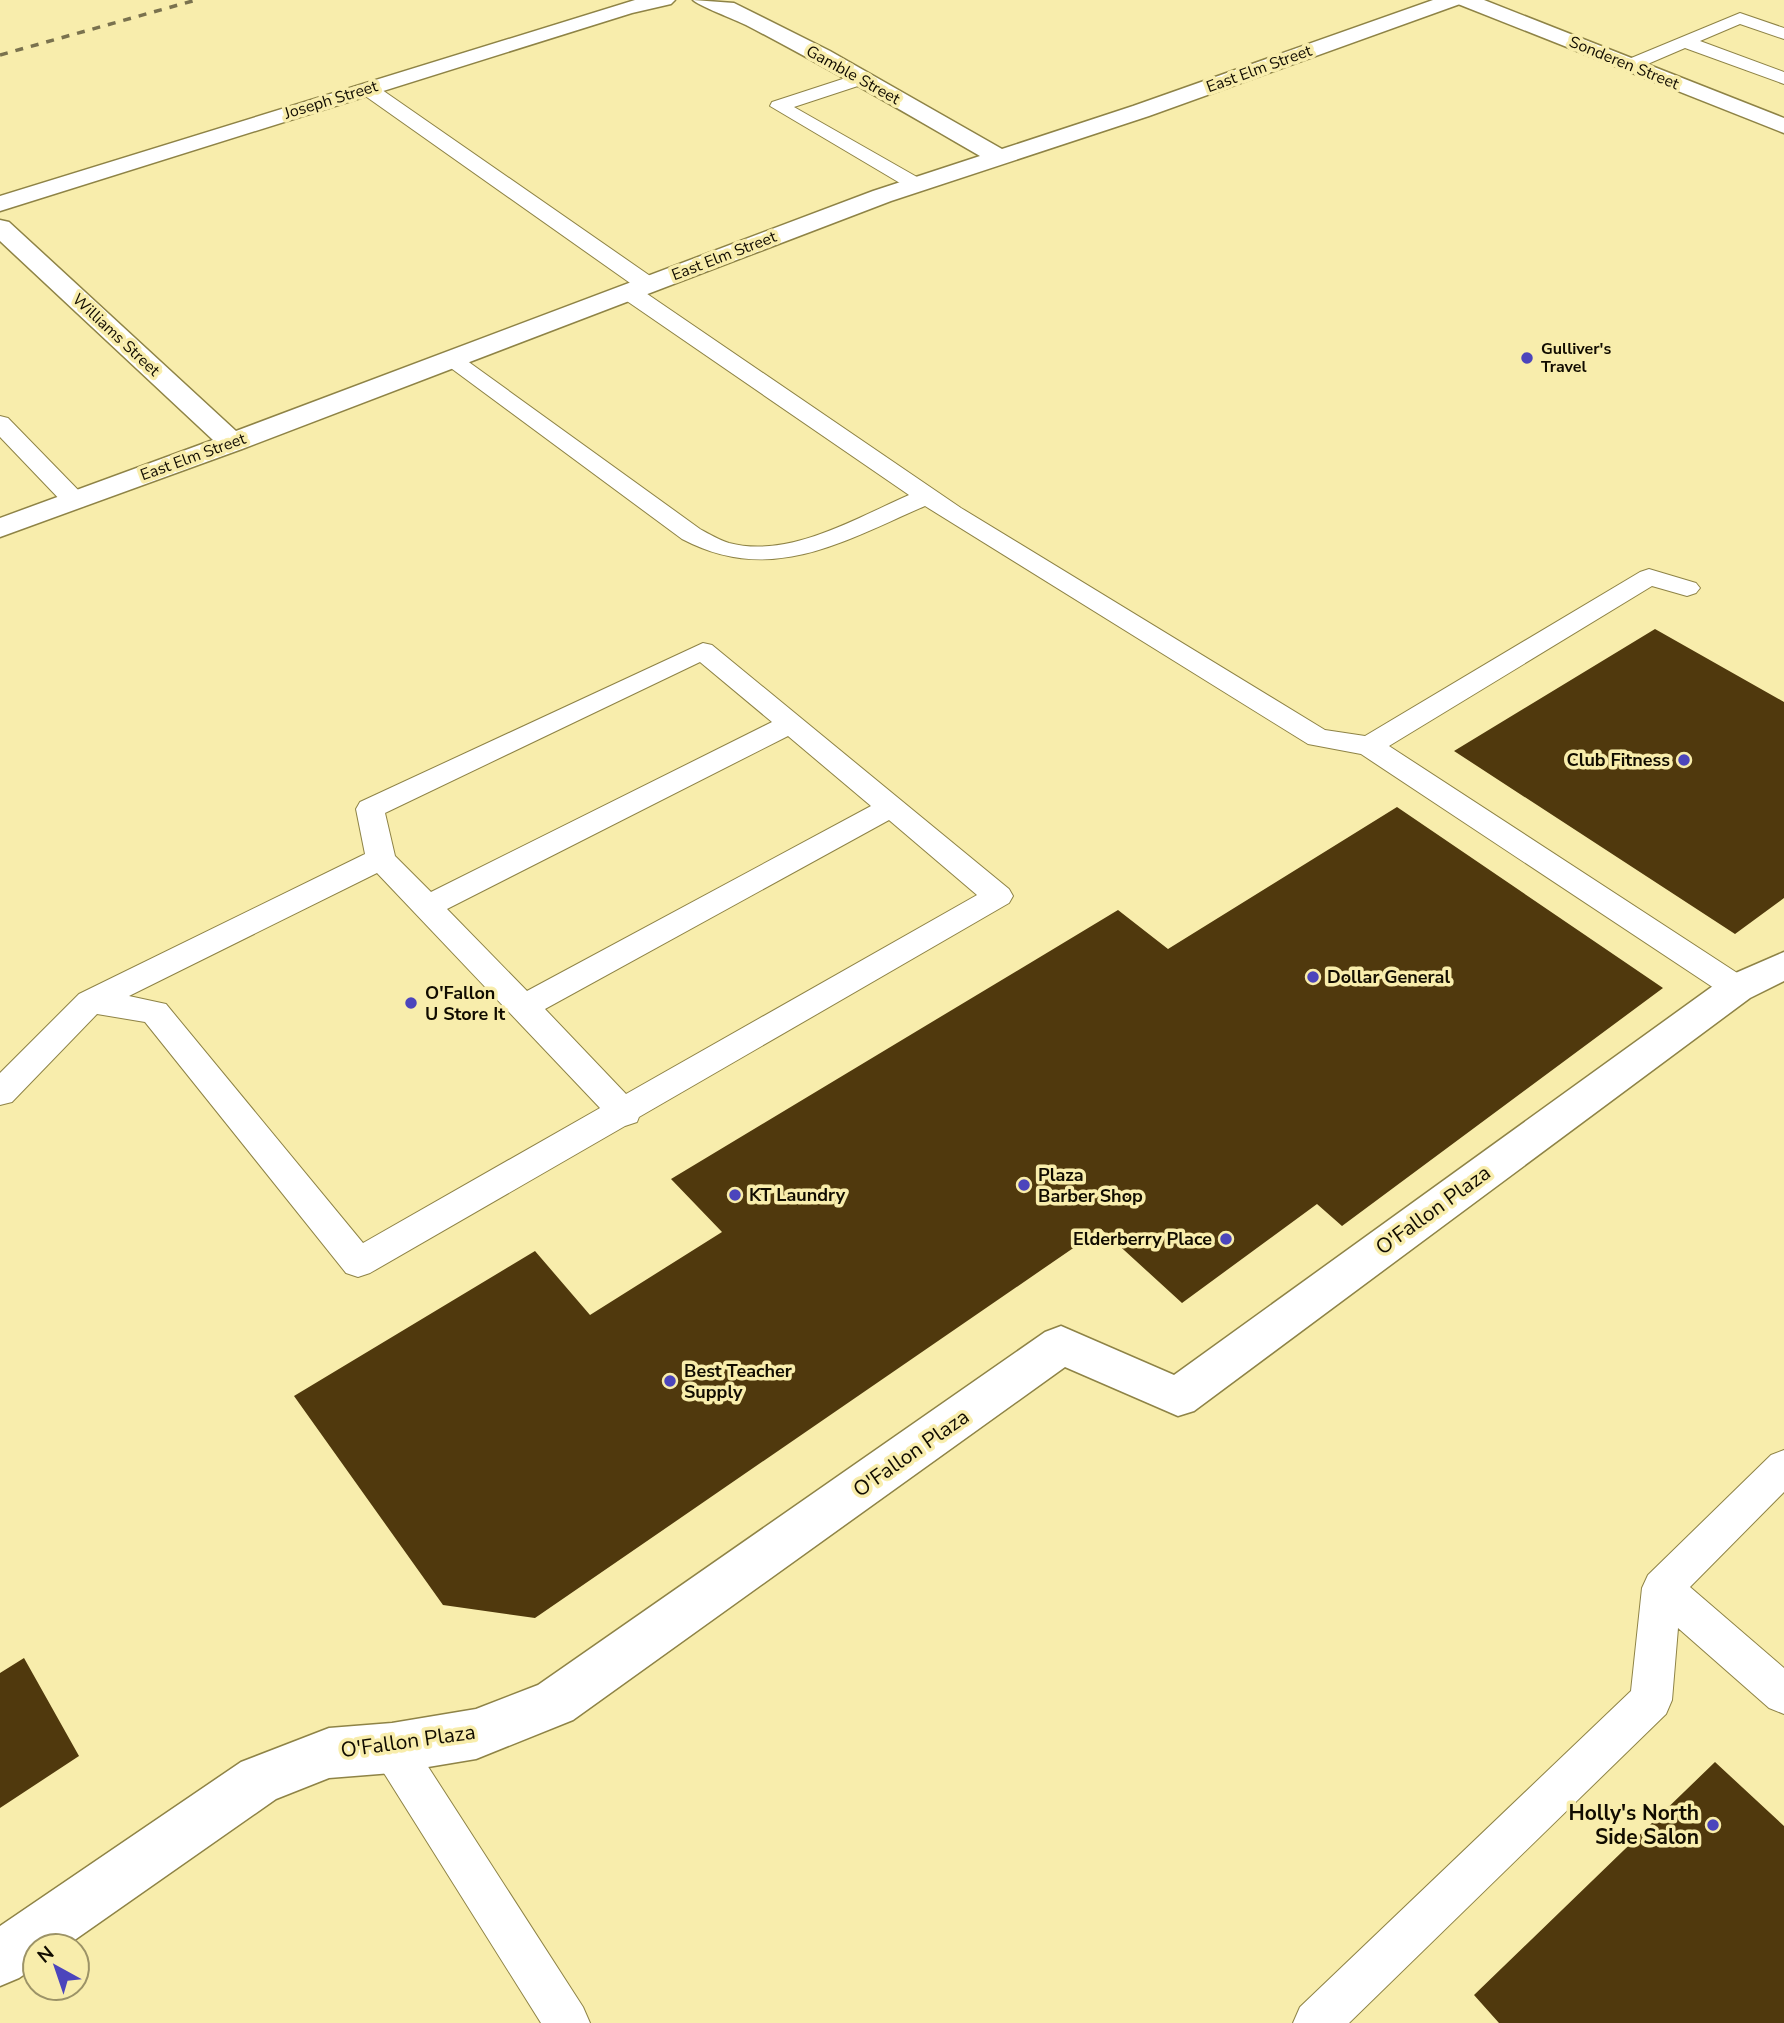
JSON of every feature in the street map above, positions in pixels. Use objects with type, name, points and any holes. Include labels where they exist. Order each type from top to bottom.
[{"type":"street","name":"Joseph Street","points":[[0,204],[627,8],[664,0]]},
{"type":"street","name":"Gamble Street","points":[[704,0],[727,7],[862,79],[999,157]]},
{"type":"street","name":"East Elm Street","points":[[0,528],[917,185],[1263,69],[1453,0]]},
{"type":"street","name":"Sonderen Street","points":[[1465,0],[1784,126]]},
{"type":"street","name":"Williams Street","points":[[0,228],[232,443]]},
{"type":"street","name":"O'Fallon Plaza","points":[[0,1959],[260,1780],[329,1753],[392,1748],[475,1734],[555,1703],[1061,1345],[1178,1398],[1737,988],[1784,965]]},
{"type":"lane","points":[[1630,65],[1740,18],[1784,34]]},
{"type":"lane","points":[[1685,42],[1784,78]]},
{"type":"lane","points":[[862,79],[779,106],[917,185]]},
{"type":"lane","points":[[368,89],[639,289],[927,496],[1318,738],[1369,746],[1737,988]]},
{"type":"lane","points":[[452,360],[691,534],[728,551],[762,554],[795,550],[927,496]]},
{"type":"lane","points":[[0,423],[75,500]]},
{"type":"lane","points":[[1369,746],[1649,577],[1687,588]]},
{"type":"lane","points":[[90,1002],[155,1012],[358,1263],[625,1112],[998,896],[703,651],[370,808],[381,859],[625,1112]]},
{"type":"lane","points":[[427,907],[790,724]]},
{"type":"lane","points":[[523,1007],[891,807]]},
{"type":"lane","points":[[0,1093],[90,1002],[381,859]]},
{"type":"lane","points":[[1316,2023],[1651,1700],[1662,1588],[1784,1467]]},
{"type":"lane","points":[[1662,1588],[1784,1694]]},
{"type":"lane","points":[[392,1748],[567,2023]]},
{"type":"building","points":[[1655,629],[1784,702],[1784,898],[1735,934],[1454,751]]},
{"type":"building","points":[[1397,807],[1663,988],[1342,1226],[1317,1204],[1182,1303],[1101,1229],[535,1618],[443,1605],[294,1396],[535,1251],[590,1315],[722,1232],[671,1179],[1118,910],[1168,949]]},
{"type":"building","points":[[24,1658],[79,1756],[0,1808],[0,1673]]},
{"type":"building","points":[[1715,1762],[1784,1826],[1784,2023],[1499,2023],[1474,1995]]},
{"type":"railway","points":[[0,55],[196,0]]},
{"type":"place","name":"Gulliver's Travel","points":[[1527,358]]},
{"type":"place","name":"Club Fitness","points":[[1684,760]]},
{"type":"place","name":"Dollar General","points":[[1313,977]]},
{"type":"place","name":"O'Fallon U Store It","points":[[411,1003]]},
{"type":"place","name":"Plaza Barber Shop","points":[[1024,1185]]},
{"type":"place","name":"KT Laundry","points":[[735,1195]]},
{"type":"place","name":"Elderberry Place","points":[[1226,1239]]},
{"type":"place","name":"Best Teacher Supply","points":[[670,1381]]},
{"type":"place","name":"Holly's North Side Salon","points":[[1713,1825]]}]
